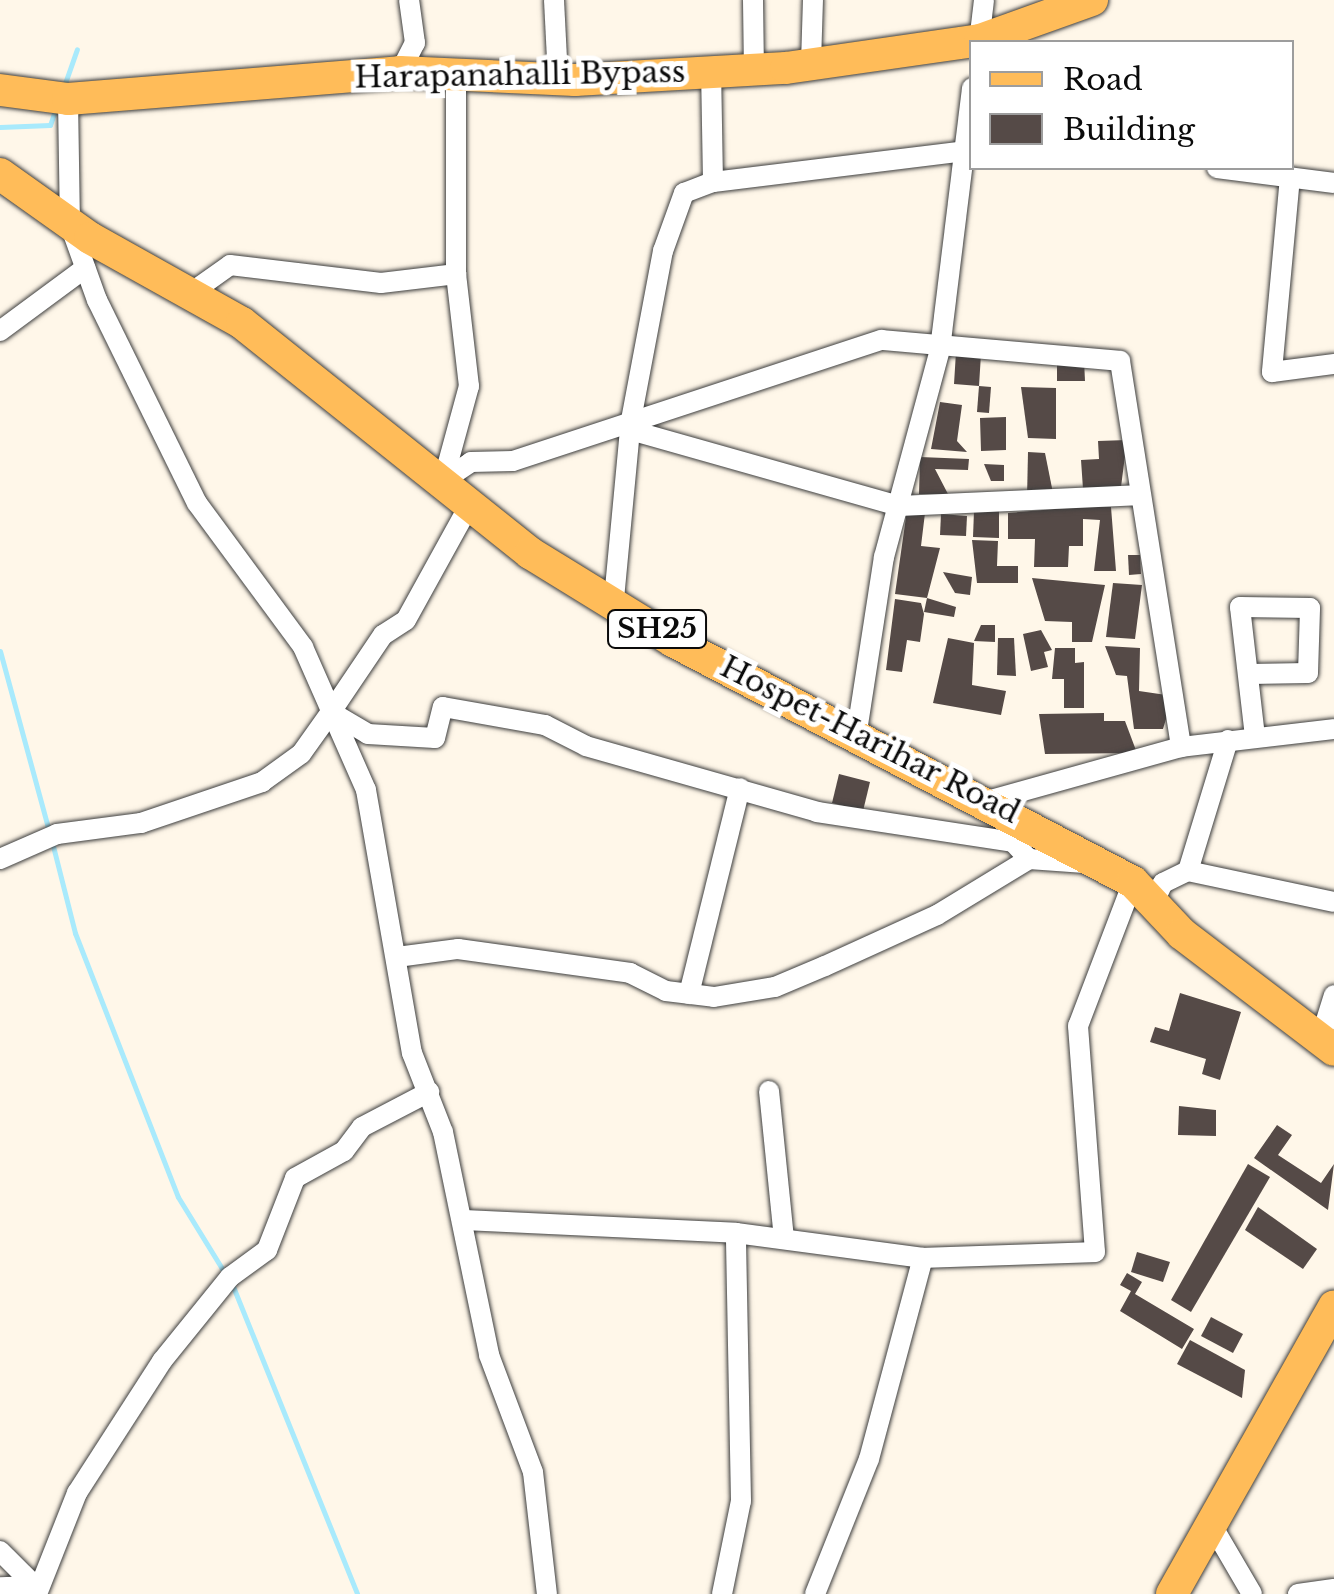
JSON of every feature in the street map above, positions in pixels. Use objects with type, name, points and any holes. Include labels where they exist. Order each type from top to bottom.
[{"type":"main road","name":"Harapanahalli Bypass","points":[[983,40],[1092,0]]},
{"type":"main road","name":"Harapanahalli Bypass","points":[[0,90],[68,98],[400,72],[558,79],[754,70],[969,42]]},
{"type":"main road","name":"Hospet-Harihar Road","points":[[0,174],[70,225],[195,290],[530,553],[614,598],[673,640],[991,800],[1102,864],[1143,893],[1327,1045]]},
{"type":"main road","points":[[1172,1594],[1334,1308]]},
{"type":"street","points":[[400,72],[415,42],[409,0]]},
{"type":"street","points":[[554,0],[558,79]]},
{"type":"street","points":[[753,0],[754,70]]},
{"type":"street","points":[[812,63],[813,0]]},
{"type":"street","points":[[980,40],[984,0]]},
{"type":"street","points":[[711,72],[714,182]]},
{"type":"street","points":[[443,481],[469,386],[456,274],[456,74]]},
{"type":"street","points":[[68,98],[70,225],[86,268],[197,504],[304,648],[374,818],[412,1053],[429,1092],[464,1220],[489,1355],[533,1472],[547,1594]]},
{"type":"street","points":[[857,731],[898,506],[940,349],[969,112]]},
{"type":"street","points":[[614,598],[630,425],[663,251],[684,193],[714,182],[965,151]]},
{"type":"street","points":[[1233,170],[1334,183]]},
{"type":"street","points":[[1290,177],[1272,372],[1334,364]]},
{"type":"street","points":[[195,290],[230,264],[382,283],[456,274]]},
{"type":"street","points":[[0,331],[86,268]]},
{"type":"street","points":[[443,481],[472,462],[513,461],[882,340],[940,349],[1120,361],[1138,495],[1181,747]]},
{"type":"street","points":[[630,425],[898,506],[1138,495]]},
{"type":"street","points":[[0,859],[48,837],[141,823],[262,782],[301,754],[383,635],[406,620],[470,504]]},
{"type":"street","points":[[1250,674],[1308,674],[1310,608],[1240,607],[1255,737]]},
{"type":"street","points":[[331,712],[368,734],[435,738],[443,707],[466,708],[875,825],[1013,842],[1029,859]]},
{"type":"street","points":[[991,800],[1181,747],[1334,728]]},
{"type":"street","points":[[1188,872],[1228,740]]},
{"type":"street","points":[[689,994],[740,788]]},
{"type":"street","points":[[398,957],[458,949],[630,973],[689,994],[776,988],[936,916],[1029,859],[1102,864]]},
{"type":"street","points":[[464,1220],[736,1233],[923,1258],[1095,1252],[1078,1026],[1143,893],[1188,872],[1334,902]]},
{"type":"street","points":[[1327,1045],[1334,995]]},
{"type":"street","points":[[769,1091],[784,1238]]},
{"type":"street","points":[[36,1590],[77,1493],[162,1361],[230,1277],[268,1250],[295,1178],[344,1151],[362,1127],[429,1092]]},
{"type":"street","points":[[722,1594],[741,1502],[736,1233]]},
{"type":"street","points":[[814,1594],[869,1460],[923,1258]]},
{"type":"street","points":[[1210,1522],[1252,1594]]},
{"type":"street","points":[[0,1551],[36,1590]]},
{"type":"street","points":[[0,1586],[36,1590]]},
{"type":"street","points":[[1298,1594],[1334,1589]]},
{"type":"building","points":[[956,352],[981,354],[979,386],[954,384]]},
{"type":"building","points":[[1084,360],[1085,381],[1057,381],[1057,361]]},
{"type":"building","points":[[979,386],[991,387],[989,413],[977,412]]},
{"type":"building","points":[[1021,387],[1056,388],[1056,439],[1028,438]]},
{"type":"building","points":[[940,402],[962,405],[957,441],[967,452],[931,449]]},
{"type":"building","points":[[1006,417],[1006,450],[981,451],[980,418]]},
{"type":"building","points":[[1127,440],[1121,487],[1083,489],[1081,460],[1099,459],[1098,441]]},
{"type":"building","points":[[1028,452],[1045,453],[1054,498],[1027,498]]},
{"type":"building","points":[[920,457],[969,459],[968,470],[935,469],[948,494],[919,494]]},
{"type":"building","points":[[984,464],[1004,465],[1004,481],[991,481]]},
{"type":"building","points":[[1111,507],[1116,571],[1094,571],[1100,520],[1083,519],[1083,546],[1069,546],[1068,567],[1034,567],[1035,539],[1008,539],[1008,513]]},
{"type":"building","points":[[907,510],[925,513],[921,546],[940,548],[927,598],[895,594]]},
{"type":"building","points":[[974,511],[999,511],[999,538],[973,537]]},
{"type":"building","points":[[941,514],[967,516],[966,536],[940,535]]},
{"type":"building","points":[[972,540],[998,541],[997,566],[1018,566],[1018,583],[977,583]]},
{"type":"building","points":[[1128,555],[1140,555],[1141,574],[1129,575]]},
{"type":"building","points":[[943,572],[972,577],[970,595],[955,593]]},
{"type":"building","points":[[1032,578],[1105,585],[1092,642],[1072,642],[1072,622],[1045,621]]},
{"type":"building","points":[[1113,583],[1142,585],[1135,639],[1106,637]]},
{"type":"building","points":[[927,598],[956,607],[954,617],[924,612]]},
{"type":"building","points":[[895,599],[921,603],[924,614],[920,642],[907,640],[902,672],[886,670]]},
{"type":"building","points":[[981,625],[995,625],[995,642],[974,641]]},
{"type":"building","points":[[1041,630],[1052,650],[1044,652],[1048,667],[1031,671],[1023,634]]},
{"type":"building","points":[[948,638],[974,643],[972,685],[1006,691],[1001,715],[933,703]]},
{"type":"building","points":[[998,638],[1014,638],[1016,676],[997,675]]},
{"type":"building","points":[[1105,646],[1140,648],[1139,691],[1173,696],[1163,729],[1134,729],[1127,676],[1116,675]]},
{"type":"building","points":[[1055,648],[1075,648],[1075,663],[1084,662],[1084,708],[1064,708],[1064,679],[1052,679]]},
{"type":"building","points":[[1104,713],[1104,721],[1125,721],[1137,753],[1045,754],[1039,714]]},
{"type":"building","points":[[839,774],[870,782],[863,811],[832,803]]},
{"type":"building","points":[[1180,993],[1241,1012],[1220,1080],[1202,1074],[1206,1059],[1150,1042],[1155,1027],[1169,1031]]},
{"type":"building","points":[[1179,1106],[1216,1110],[1216,1136],[1178,1135]]},
{"type":"building","points":[[1277,1125],[1292,1135],[1278,1155],[1321,1183],[1334,1164],[1328,1210],[1254,1158]]},
{"type":"building","points":[[1248,1164],[1270,1177],[1191,1312],[1171,1300]]},
{"type":"building","points":[[1258,1207],[1317,1249],[1303,1269],[1245,1230]]},
{"type":"building","points":[[1137,1252],[1170,1262],[1163,1282],[1131,1272]]},
{"type":"building","points":[[1127,1273],[1142,1282],[1135,1294],[1194,1329],[1182,1349],[1120,1311],[1131,1291],[1120,1285]]},
{"type":"building","points":[[1211,1317],[1243,1334],[1233,1353],[1201,1336]]},
{"type":"building","points":[[1190,1340],[1245,1370],[1242,1398],[1177,1364]]},
{"type":"waterway","points":[[63,89],[77,49]]},
{"type":"waterway","points":[[0,127],[50,125],[56,108]]},
{"type":"waterway","points":[[0,651],[49,831]]},
{"type":"waterway","points":[[52,842],[75,933],[178,1197],[226,1275]]},
{"type":"waterway","points":[[232,1284],[357,1594]]}]
